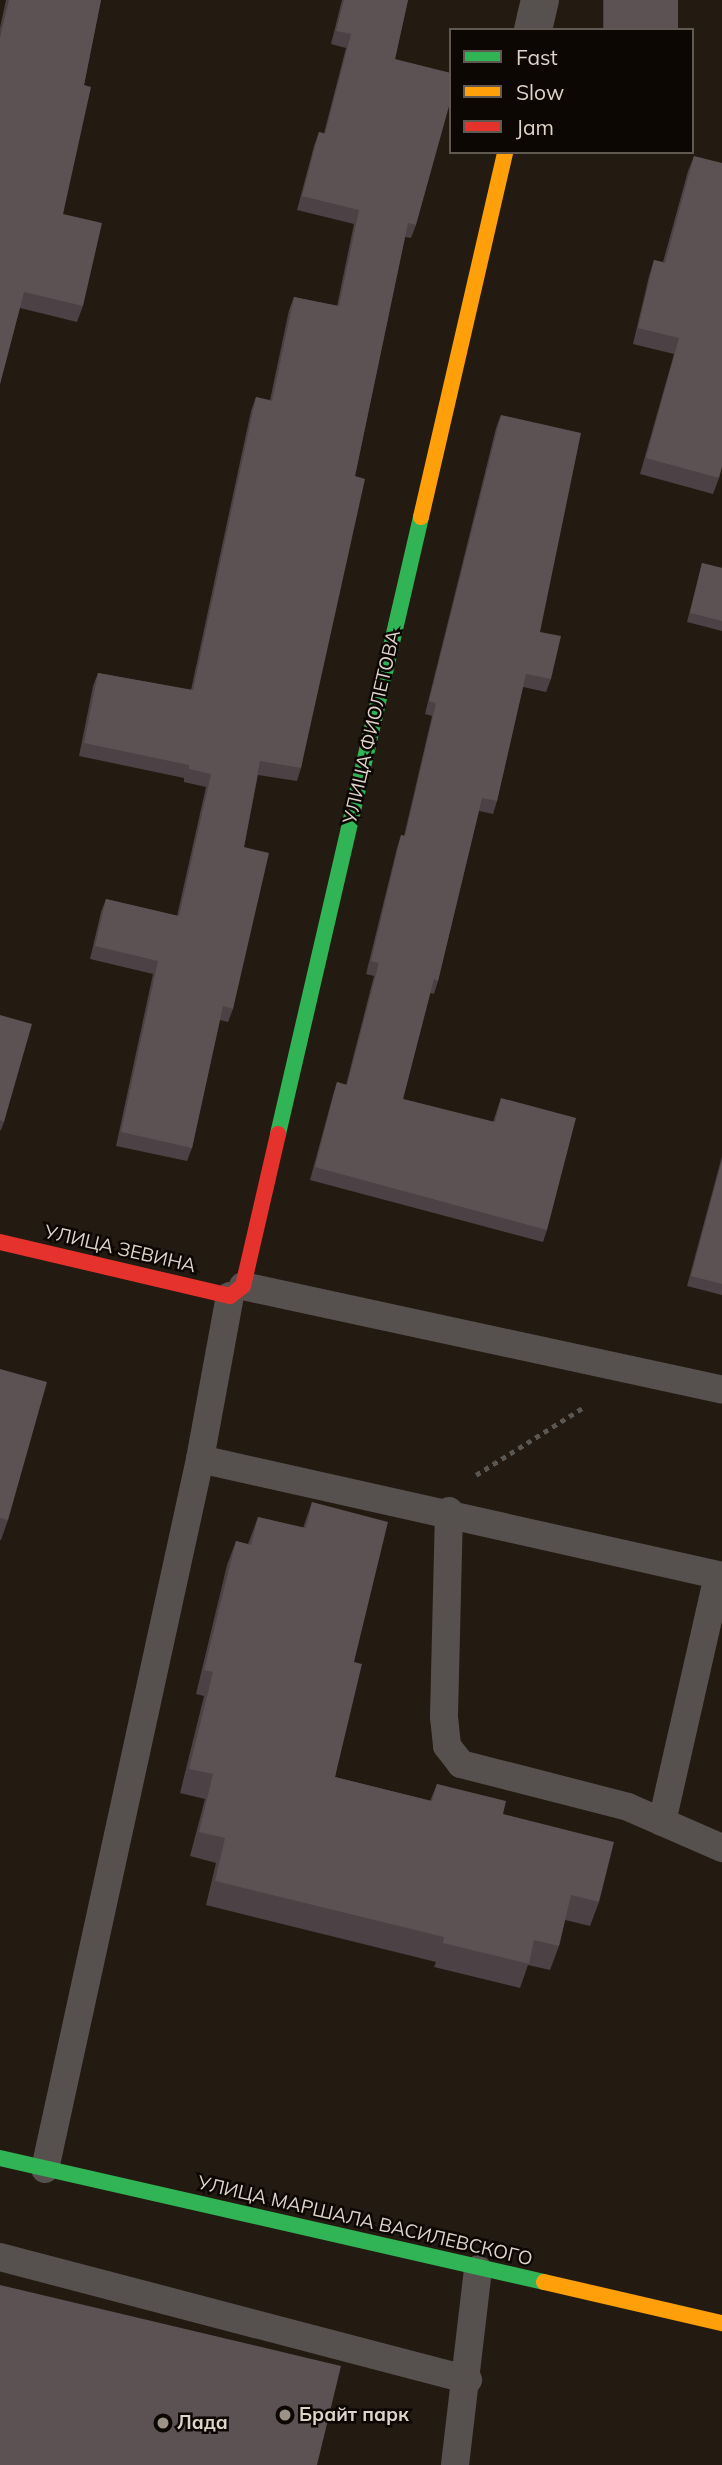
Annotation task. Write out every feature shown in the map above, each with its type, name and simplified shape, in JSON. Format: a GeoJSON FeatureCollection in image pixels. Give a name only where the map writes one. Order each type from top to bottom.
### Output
{"type":"FeatureCollection","features":[{"type":"Feature","properties":{"kind":"street"},"geometry":{"type":"LineString","coordinates":[[533,28],[540,0]]}},
{"type":"Feature","properties":{"kind":"street","name":"УЛИЦА ФИОЛЕТОВА"},"geometry":{"type":"LineString","coordinates":[[236,1291],[505,154]]}},
{"type":"Feature","properties":{"kind":"street","name":"УЛИЦА ЗЕВИНА"},"geometry":{"type":"LineString","coordinates":[[0,1242],[236,1291]]}},
{"type":"Feature","properties":{"kind":"street","name":"УЛИЦА МАРШАЛА ВАСИЛЕВСКОГО"},"geometry":{"type":"LineString","coordinates":[[0,2158],[722,2323]]}},
{"type":"Feature","properties":{"kind":"lane"},"geometry":{"type":"LineString","coordinates":[[45,2169],[236,1291],[722,1390]]}},
{"type":"Feature","properties":{"kind":"lane"},"geometry":{"type":"LineString","coordinates":[[200,1459],[438,1509],[720,1575],[663,1822]]}},
{"type":"Feature","properties":{"kind":"lane"},"geometry":{"type":"LineString","coordinates":[[438,1509],[447,1746],[461,1764],[628,1807],[722,1848]]}},
{"type":"Feature","properties":{"kind":"lane"},"geometry":{"type":"LineString","coordinates":[[0,2257],[468,2381]]}},
{"type":"Feature","properties":{"kind":"lane"},"geometry":{"type":"LineString","coordinates":[[455,2465],[468,2381],[478,2269]]}},
{"type":"Feature","properties":{"kind":"path"},"geometry":{"type":"LineString","coordinates":[[438,1509],[590,1402]]}},
{"type":"Feature","properties":{"kind":"building"},"geometry":{"type":"Polygon","coordinates":[[[9,0],[101,0],[84,85],[91,87],[63,214],[102,223],[83,306],[24,292],[0,384],[0,38],[9,0]]]}},
{"type":"Feature","properties":{"kind":"building"},"geometry":{"type":"Polygon","coordinates":[[[344,0],[408,0],[395,59],[449,72],[449,106],[416,225],[408,223],[355,476],[365,479],[301,768],[260,761],[244,847],[269,853],[233,1009],[223,1006],[192,1148],[121,1132],[158,961],[95,946],[106,899],[179,916],[211,774],[189,769],[189,765],[84,743],[98,673],[193,690],[256,397],[272,401],[294,297],[339,306],[359,210],[302,196],[319,132],[325,134],[351,34],[336,31],[344,0]]]}},
{"type":"Feature","properties":{"kind":"building"},"geometry":{"type":"Polygon","coordinates":[[[604,0],[678,0],[678,28],[604,28],[604,0]]]}},
{"type":"Feature","properties":{"kind":"building"},"geometry":{"type":"Polygon","coordinates":[[[694,156],[722,163],[722,467],[719,478],[646,458],[679,338],[638,328],[654,260],[665,263],[694,156]]]}},
{"type":"Feature","properties":{"kind":"building"},"geometry":{"type":"Polygon","coordinates":[[[501,415],[581,433],[540,632],[561,636],[551,679],[526,674],[497,801],[482,798],[438,981],[434,979],[403,1099],[495,1122],[501,1098],[576,1118],[547,1230],[315,1167],[337,1082],[347,1085],[379,963],[371,961],[401,835],[405,836],[436,703],[429,701],[501,415]]]}},
{"type":"Feature","properties":{"kind":"building"},"geometry":{"type":"Polygon","coordinates":[[[702,563],[722,568],[722,621],[690,613],[702,563]]]}},
{"type":"Feature","properties":{"kind":"building"},"geometry":{"type":"Polygon","coordinates":[[[0,1015],[32,1024],[4,1122],[0,1120],[0,1015]]]}},
{"type":"Feature","properties":{"kind":"building"},"geometry":{"type":"Polygon","coordinates":[[[722,1160],[722,1284],[691,1276],[722,1160]]]}},
{"type":"Feature","properties":{"kind":"building"},"geometry":{"type":"Polygon","coordinates":[[[0,1369],[47,1382],[8,1520],[0,1518],[0,1369]]]}},
{"type":"Feature","properties":{"kind":"building"},"geometry":{"type":"Polygon","coordinates":[[[312,1502],[388,1522],[354,1662],[362,1664],[335,1777],[432,1801],[437,1784],[506,1801],[503,1814],[614,1842],[599,1902],[571,1895],[559,1946],[534,1940],[529,1964],[443,1943],[444,1937],[215,1881],[225,1838],[199,1832],[213,1774],[189,1769],[213,1672],[204,1670],[236,1541],[251,1545],[258,1517],[306,1528],[312,1502]]]}},
{"type":"Feature","properties":{"kind":"building","name":"Лада"},"geometry":{"type":"Polygon","coordinates":[[[0,2285],[341,2366],[317,2465],[0,2465],[0,2285]]]}},
{"type":"Feature","properties":{"kind":"traffic: fast"},"geometry":{"type":"LineString","coordinates":[[278,1134],[421,517]]}},
{"type":"Feature","properties":{"kind":"traffic: fast"},"geometry":{"type":"LineString","coordinates":[[0,2158],[544,2282]]}},
{"type":"Feature","properties":{"kind":"traffic: slow"},"geometry":{"type":"LineString","coordinates":[[421,517],[505,154]]}},
{"type":"Feature","properties":{"kind":"traffic: slow"},"geometry":{"type":"LineString","coordinates":[[544,2282],[722,2323]]}},
{"type":"Feature","properties":{"kind":"traffic: jam"},"geometry":{"type":"LineString","coordinates":[[0,1242],[230,1296],[243,1286],[278,1134]]}},
{"type":"Feature","properties":{"kind":"place","name":"Брайт парк"},"geometry":{"type":"Point","coordinates":[285,2415]}},
{"type":"Feature","properties":{"kind":"place","name":"Лада"},"geometry":{"type":"Point","coordinates":[163,2423]}}]}
